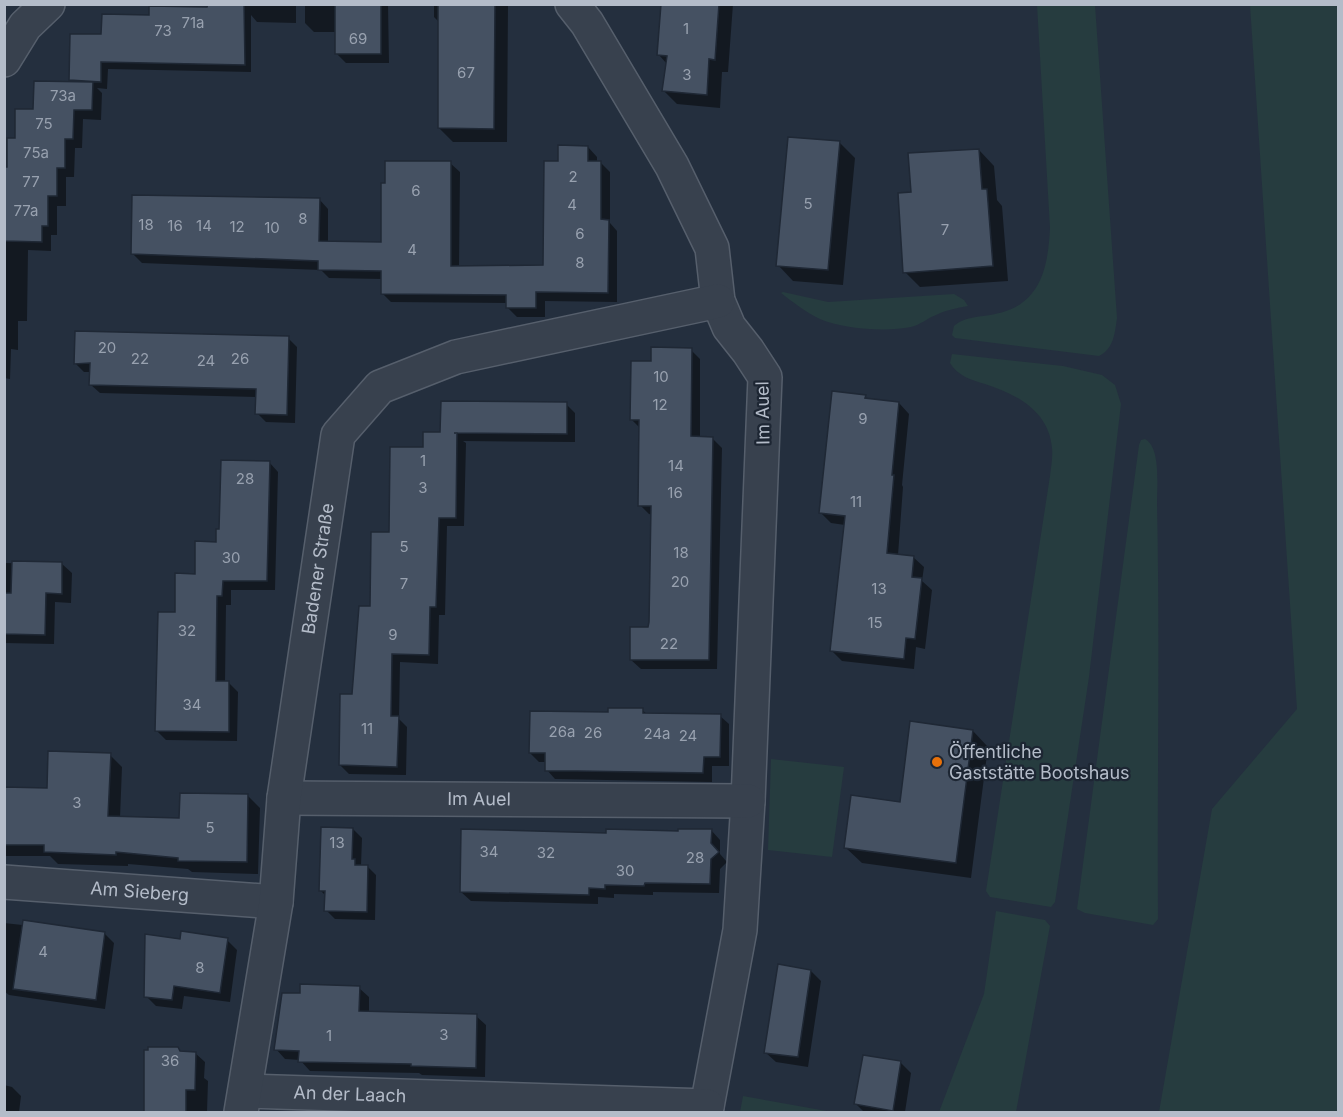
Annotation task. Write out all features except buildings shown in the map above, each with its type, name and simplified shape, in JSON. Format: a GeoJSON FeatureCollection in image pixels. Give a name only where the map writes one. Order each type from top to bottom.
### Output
{"type":"FeatureCollection","features":[{"type":"Feature","properties":{"kind":"street"},"geometry":{"type":"LineString","coordinates":[[4,60],[25,26],[48,4]]}},
{"type":"Feature","properties":{"kind":"street","name":"Im Auel"},"geometry":{"type":"LineString","coordinates":[[572,4],[587,23],[672,166],[712,248],[718,301],[729,327],[765,377],[748,801],[740,930],[706,1109]]}},
{"type":"Feature","properties":{"kind":"street","name":"Badener Straße"},"geometry":{"type":"LineString","coordinates":[[243,1102],[276,902],[284,798],[338,435],[380,387],[456,357],[718,301]]}},
{"type":"Feature","properties":{"kind":"street","name":"Im Auel"},"geometry":{"type":"LineString","coordinates":[[284,798],[748,801]]}},
{"type":"Feature","properties":{"kind":"street","name":"Am Sieberg"},"geometry":{"type":"LineString","coordinates":[[4,882],[276,902]]}},
{"type":"Feature","properties":{"kind":"street","name":"An der Laach"},"geometry":{"type":"LineString","coordinates":[[243,1102],[706,1109]]}},
{"type":"Feature","properties":{"kind":"green space"},"geometry":{"type":"Polygon","coordinates":[[[1037,5],[1095,5],[1117,318],[1111,345],[1099,356],[955,338],[952,335],[954,326],[962,321],[1007,311],[1030,296],[1038,285],[1047,259],[1050,228],[1037,5]]]}},
{"type":"Feature","properties":{"kind":"green space"},"geometry":{"type":"Polygon","coordinates":[[[1250,5],[1338,5],[1338,1112],[1159,1112],[1212,809],[1297,709],[1250,5]]]}},
{"type":"Feature","properties":{"kind":"green space"},"geometry":{"type":"Polygon","coordinates":[[[781,293],[828,302],[954,294],[964,300],[968,306],[933,316],[911,327],[865,329],[820,319],[781,293]]]}},
{"type":"Feature","properties":{"kind":"green space"},"geometry":{"type":"Polygon","coordinates":[[[952,354],[1063,366],[1102,375],[1115,385],[1121,404],[1089,677],[1055,902],[1051,907],[990,897],[986,891],[1050,476],[1052,448],[1050,435],[1038,414],[1019,399],[961,374],[950,363],[952,354]]]}},
{"type":"Feature","properties":{"kind":"green space"},"geometry":{"type":"Polygon","coordinates":[[[1145,439],[1154,450],[1157,478],[1158,919],[1153,925],[1085,913],[1077,909],[1139,445],[1141,440],[1145,439]]]}},
{"type":"Feature","properties":{"kind":"green space"},"geometry":{"type":"Polygon","coordinates":[[[771,759],[844,767],[832,857],[768,850],[771,759]]]}},
{"type":"Feature","properties":{"kind":"green space"},"geometry":{"type":"Polygon","coordinates":[[[996,911],[1045,920],[1050,926],[1016,1112],[939,1112],[984,994],[996,911]]]}},
{"type":"Feature","properties":{"kind":"green space"},"geometry":{"type":"Polygon","coordinates":[[[743,1096],[832,1112],[740,1112],[743,1096]]]}},
{"type":"Feature","properties":{"kind":"place","name":"Öffentliche Gaststätte Bootshaus"},"geometry":{"type":"Point","coordinates":[937,762]}}]}
